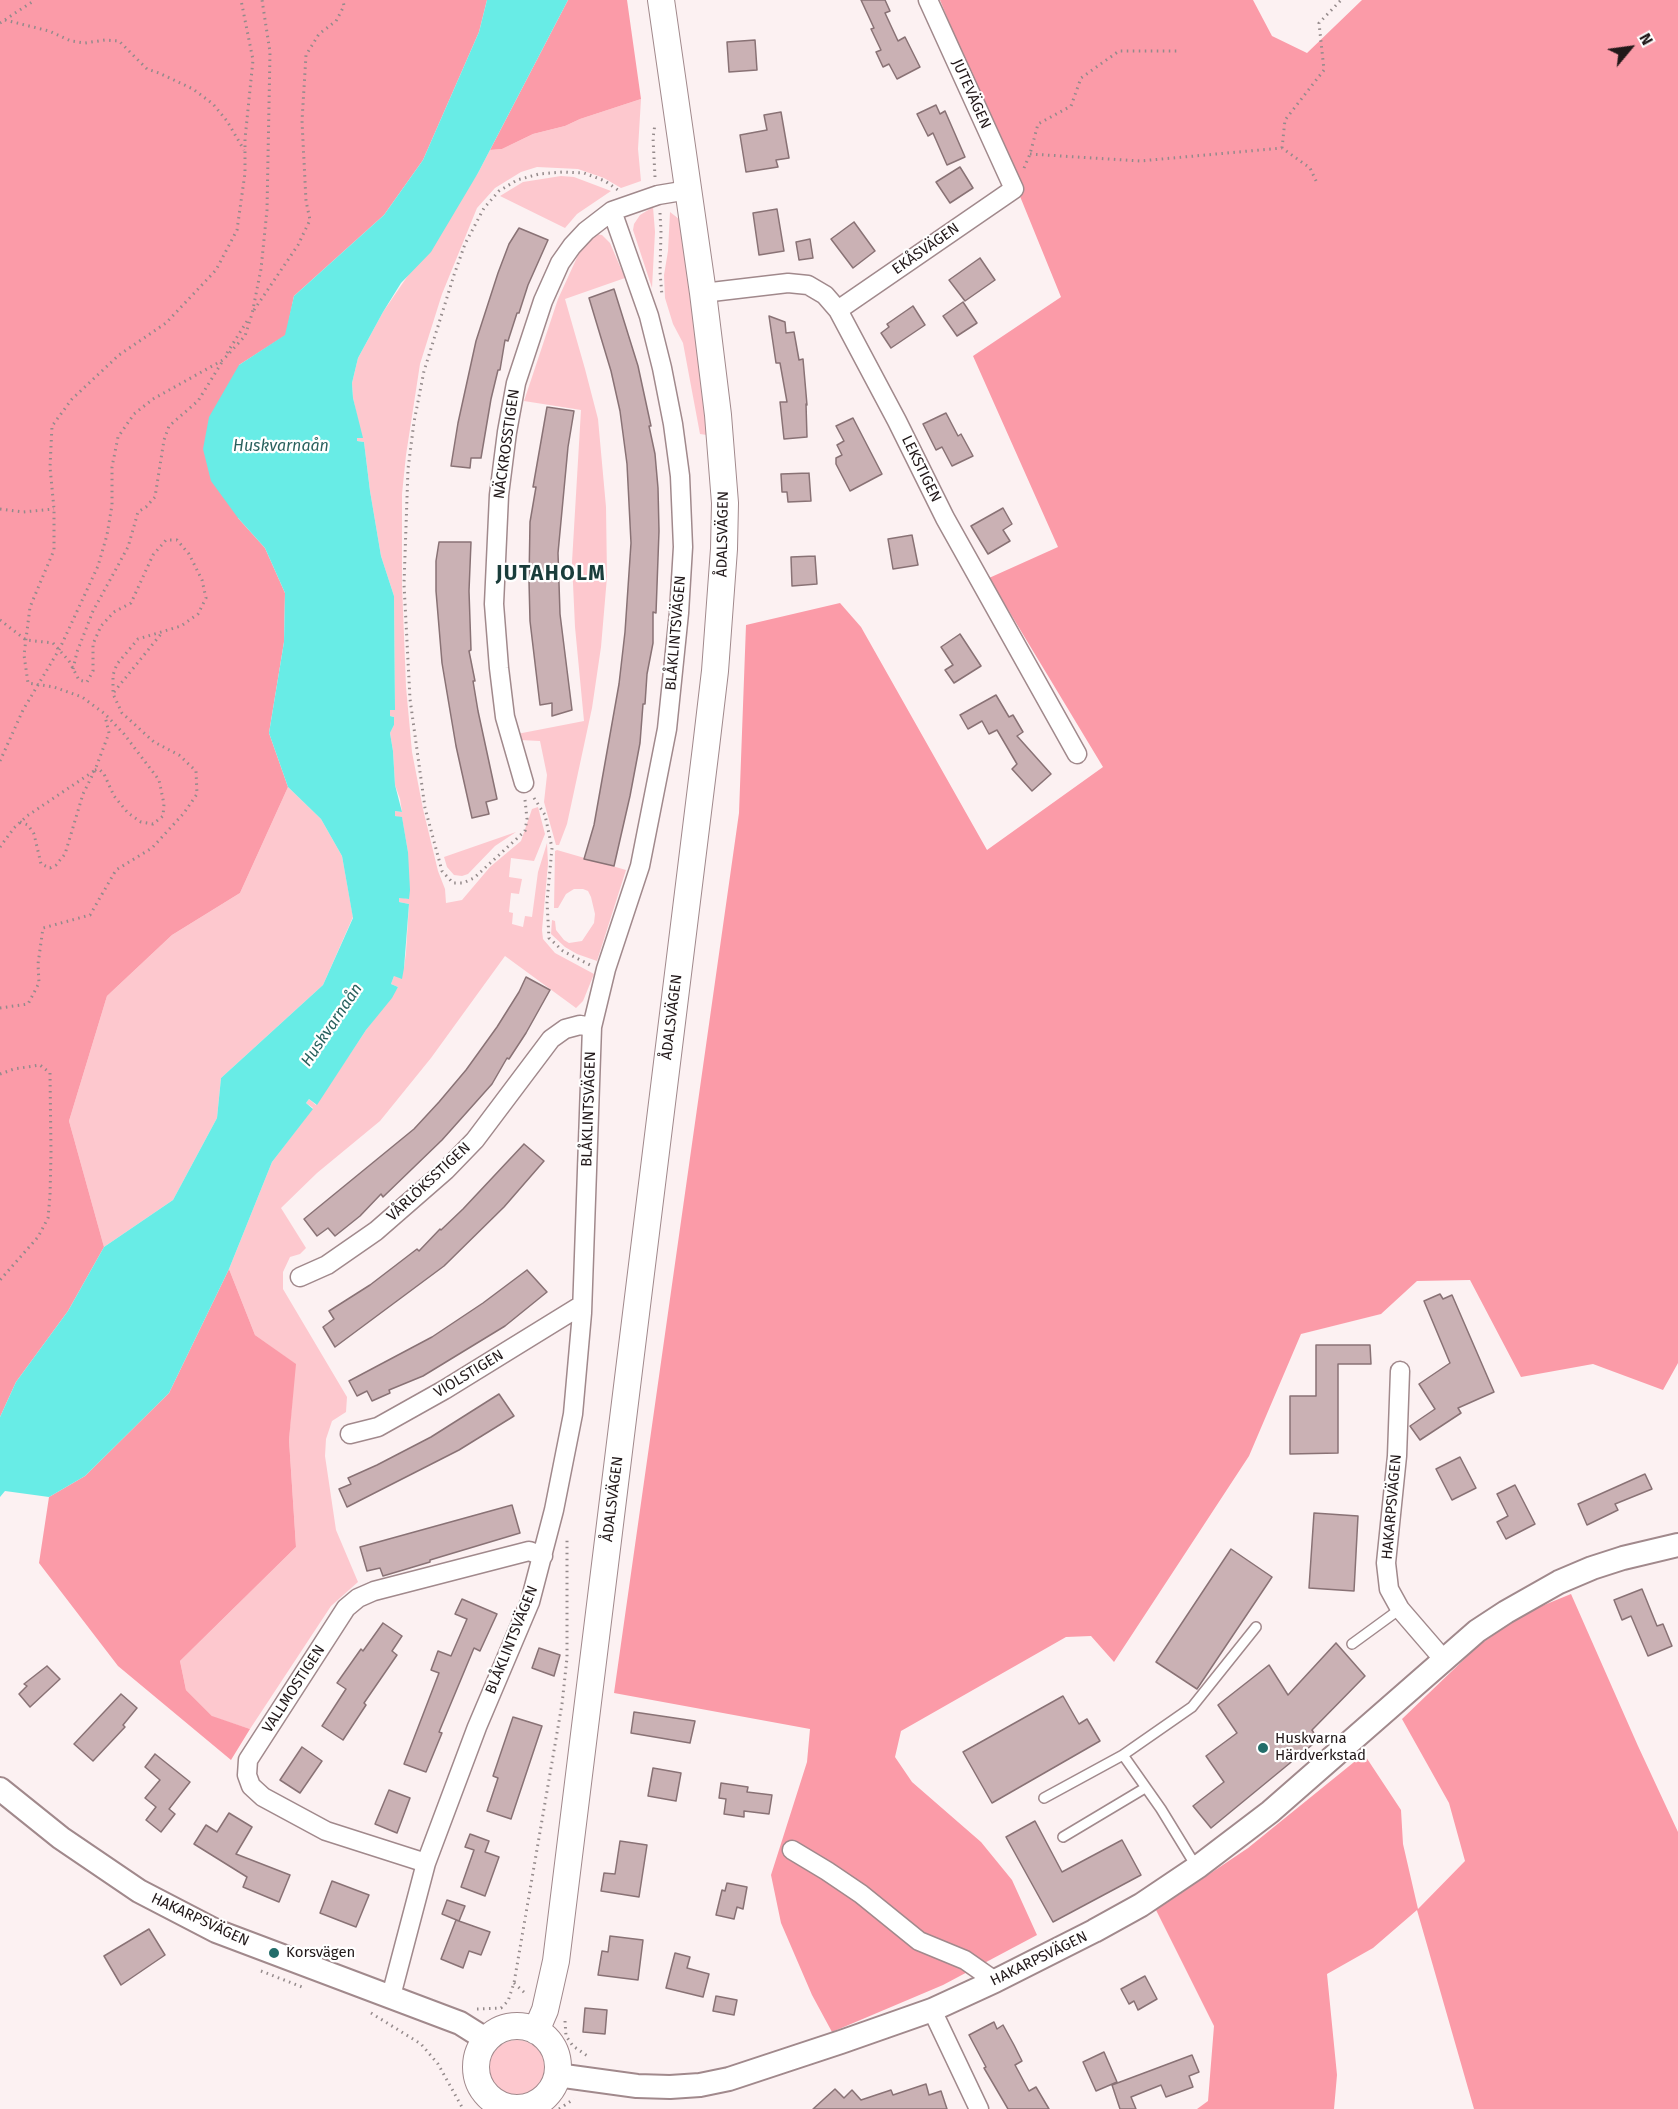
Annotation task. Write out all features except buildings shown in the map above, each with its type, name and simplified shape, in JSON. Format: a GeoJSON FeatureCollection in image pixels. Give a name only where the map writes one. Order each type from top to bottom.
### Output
{"type":"FeatureCollection","features":[{"type":"Feature","properties":{"kind":"main road","name":"ÅDALSVÄGEN"},"geometry":{"type":"LineString","coordinates":[[540,2021],[556,1961],[714,671],[724,549],[725,503],[718,415],[703,292],[661,0]]}},
{"type":"Feature","properties":{"kind":"main road"},"geometry":{"type":"LineString","coordinates":[[540,2021],[558,2062],[554,2086],[543,2099],[528,2107],[516,2109],[494,2102],[480,2084],[477,2061],[480,2050],[497,2032],[540,2021]]}},
{"type":"Feature","properties":{"kind":"street","name":"JUTEVÄGEN"},"geometry":{"type":"LineString","coordinates":[[928,0],[1014,189]]}},
{"type":"Feature","properties":{"kind":"street","name":"EKÅSVÄGEN"},"geometry":{"type":"LineString","coordinates":[[838,310],[1014,189]]}},
{"type":"Feature","properties":{"kind":"street","name":"NÄCKROSSTIGEN"},"geometry":{"type":"LineString","coordinates":[[524,783],[505,717],[494,604],[499,495],[507,432],[519,372],[556,273],[572,246],[585,231],[612,211],[658,195],[688,190]]}},
{"type":"Feature","properties":{"kind":"street","name":"BLÅKLINTSVÄGEN"},"geometry":{"type":"LineString","coordinates":[[391,1996],[426,1863],[477,1727],[530,1602],[557,1499],[573,1414],[582,1313],[592,1027],[606,969],[640,866],[667,729],[683,547],[680,476],[673,424],[649,316],[612,211]]}},
{"type":"Feature","properties":{"kind":"street","name":"LEKSTIGEN"},"geometry":{"type":"LineString","coordinates":[[703,292],[789,283],[808,285],[825,295],[838,310],[945,518],[1077,754]]}},
{"type":"Feature","properties":{"kind":"street","name":"VÅRLÖKSSTIGEN"},"geometry":{"type":"LineString","coordinates":[[300,1277],[327,1265],[376,1231],[446,1170],[475,1140],[551,1039],[565,1029],[580,1025],[592,1027]]}},
{"type":"Feature","properties":{"kind":"street","name":"VIOLSTIGEN"},"geometry":{"type":"LineString","coordinates":[[350,1434],[378,1427],[444,1390],[577,1308],[582,1313]]}},
{"type":"Feature","properties":{"kind":"street","name":"HAKARPSVÄGEN"},"geometry":{"type":"LineString","coordinates":[[1400,1371],[1397,1456],[1386,1563],[1389,1589],[1400,1609],[1444,1660]]}},
{"type":"Feature","properties":{"kind":"street","name":"HAKARPSVÄGEN"},"geometry":{"type":"LineString","coordinates":[[557,2075],[637,2086],[670,2087],[700,2085],[729,2079],[932,2010],[995,1981],[1141,1905],[1199,1866],[1270,1812],[1477,1631],[1532,1596],[1559,1582],[1623,1558],[1678,1545]]}},
{"type":"Feature","properties":{"kind":"street","name":"VALLMOSTIGEN"},"geometry":{"type":"LineString","coordinates":[[426,1863],[326,1831],[263,1797],[251,1786],[247,1775],[248,1760],[346,1608],[358,1598],[374,1591],[529,1551],[543,1556]]}},
{"type":"Feature","properties":{"kind":"street","name":"HAKARPSVÄGEN"},"geometry":{"type":"LineString","coordinates":[[0,1789],[61,1839],[139,1891],[216,1931],[460,2023],[487,2040]]}},
{"type":"Feature","properties":{"kind":"street"},"geometry":{"type":"LineString","coordinates":[[792,1850],[827,1870],[861,1894],[919,1941],[965,1960],[995,1981]]}},
{"type":"Feature","properties":{"kind":"street"},"geometry":{"type":"LineString","coordinates":[[932,2010],[979,2109]]}},
{"type":"Feature","properties":{"kind":"lane"},"geometry":{"type":"LineString","coordinates":[[1352,1644],[1400,1609]]}},
{"type":"Feature","properties":{"kind":"lane"},"geometry":{"type":"LineString","coordinates":[[1044,1798],[1123,1755],[1192,1707],[1256,1627]]}},
{"type":"Feature","properties":{"kind":"lane"},"geometry":{"type":"LineString","coordinates":[[1123,1755],[1191,1858],[1199,1866]]}},
{"type":"Feature","properties":{"kind":"lane"},"geometry":{"type":"LineString","coordinates":[[1063,1837],[1145,1788]]}},
{"type":"Feature","properties":{"kind":"path"},"geometry":{"type":"LineString","coordinates":[[0,23],[35,0]]}},
{"type":"Feature","properties":{"kind":"path"},"geometry":{"type":"LineString","coordinates":[[0,847],[20,822],[47,801],[99,769],[104,774],[114,796],[128,813],[141,822],[153,824],[164,816],[159,780],[124,734],[105,714],[82,698],[54,687],[28,683],[24,655],[30,607],[54,550],[54,509],[50,467],[52,426],[72,399],[119,355],[166,323],[216,270],[237,230],[245,173],[253,60],[241,0]]}},
{"type":"Feature","properties":{"kind":"path"},"geometry":{"type":"LineString","coordinates":[[252,314],[261,269],[267,210],[270,52],[262,0]]}},
{"type":"Feature","properties":{"kind":"path"},"geometry":{"type":"LineString","coordinates":[[73,671],[77,652],[93,611],[128,547],[138,512],[146,507],[155,496],[164,440],[169,426],[198,401],[298,245],[310,220],[306,201],[302,121],[306,55],[319,34],[336,21],[344,6],[343,0]]}},
{"type":"Feature","properties":{"kind":"path"},"geometry":{"type":"LineString","coordinates":[[1282,148],[1285,120],[1324,70],[1319,24],[1341,0]]}},
{"type":"Feature","properties":{"kind":"path"},"geometry":{"type":"LineString","coordinates":[[5,20],[85,43],[105,40],[119,41],[147,69],[193,89],[213,104],[227,121],[245,151]]}},
{"type":"Feature","properties":{"kind":"path"},"geometry":{"type":"LineString","coordinates":[[1014,189],[1030,154],[1038,124],[1071,106],[1081,78],[1119,51],[1180,51]]}},
{"type":"Feature","properties":{"kind":"path"},"geometry":{"type":"LineString","coordinates":[[1030,154],[1140,161],[1282,148],[1310,168],[1318,185]]}},
{"type":"Feature","properties":{"kind":"path"},"geometry":{"type":"LineString","coordinates":[[524,783],[527,819],[525,831],[474,878],[464,884],[453,883],[442,871],[425,808],[411,699],[404,584],[408,469],[414,422],[424,371],[465,244],[484,208],[499,191],[518,180],[538,174],[584,173],[605,181],[618,190],[630,204]]}},
{"type":"Feature","properties":{"kind":"path"},"geometry":{"type":"LineString","coordinates":[[658,195],[663,304]]}},
{"type":"Feature","properties":{"kind":"path"},"geometry":{"type":"LineString","coordinates":[[0,761],[23,710],[60,648],[98,566],[107,535],[112,505],[112,467],[118,437],[134,414],[147,404],[223,360]]}},
{"type":"Feature","properties":{"kind":"path"},"geometry":{"type":"LineString","coordinates":[[0,509],[23,512],[54,509]]}},
{"type":"Feature","properties":{"kind":"path"},"geometry":{"type":"LineString","coordinates":[[0,620],[26,640],[53,643],[60,648],[79,680],[87,682],[93,671],[93,644],[100,626],[114,612],[131,603],[153,555],[166,540],[177,540],[189,554],[202,580],[206,598],[198,614],[181,626],[138,639],[117,664],[113,675],[113,694],[122,713],[154,742],[179,755],[196,771],[197,794],[184,813],[152,848],[116,870],[90,915],[43,928],[38,964],[39,983],[28,1004],[0,1008]]}},
{"type":"Feature","properties":{"kind":"path"},"geometry":{"type":"LineString","coordinates":[[113,694],[163,632]]}},
{"type":"Feature","properties":{"kind":"path"},"geometry":{"type":"LineString","coordinates":[[20,822],[28,825],[34,834],[41,864],[50,868],[56,865],[65,854],[83,794],[109,734],[105,714]]}},
{"type":"Feature","properties":{"kind":"path"},"geometry":{"type":"LineString","coordinates":[[524,783],[545,815],[552,848],[548,902],[549,939],[563,951],[585,963],[606,969]]}},
{"type":"Feature","properties":{"kind":"path"},"geometry":{"type":"LineString","coordinates":[[0,1074],[14,1069],[40,1065],[50,1073],[51,1153],[48,1218],[38,1237],[0,1280]]}},
{"type":"Feature","properties":{"kind":"path"},"geometry":{"type":"LineString","coordinates":[[567,1533],[567,1658],[562,1704],[514,1983],[540,2021],[564,2015],[566,2036],[576,2050],[591,2058]]}},
{"type":"Feature","properties":{"kind":"path"},"geometry":{"type":"LineString","coordinates":[[366,1987],[359,2006],[421,2044],[438,2064],[463,2109]]}},
{"type":"Feature","properties":{"kind":"shaded area"},"geometry":{"type":"Polygon","coordinates":[[[0,0],[487,0],[479,32],[423,160],[384,215],[294,296],[286,335],[239,365],[238,518],[265,548],[285,593],[284,642],[269,733],[288,787],[240,893],[172,935],[107,996],[69,1121],[104,1247],[68,1311],[16,1382],[0,1417],[0,0]]]}},
{"type":"Feature","properties":{"kind":"shaded area"},"geometry":{"type":"Polygon","coordinates":[[[568,0],[627,0],[641,99],[565,126],[533,134],[502,149],[490,150],[568,0]]]}},
{"type":"Feature","properties":{"kind":"shaded area"},"geometry":{"type":"Polygon","coordinates":[[[940,0],[1253,0],[1272,36],[1307,53],[1362,0],[1678,0],[1678,1363],[1663,1390],[1593,1364],[1521,1377],[1470,1280],[1417,1281],[1381,1314],[1301,1334],[1249,1456],[1114,1662],[1091,1636],[1066,1637],[901,1731],[895,1757],[912,1782],[981,1842],[1012,1880],[1037,1935],[943,1985],[832,2032],[812,1995],[781,1923],[771,1875],[807,1762],[810,1729],[614,1693],[739,813],[746,625],[840,603],[861,627],[987,850],[1103,767],[989,578],[1058,547],[973,356],[1061,297],[940,0]]]}},
{"type":"Feature","properties":{"kind":"shaded area"},"geometry":{"type":"Polygon","coordinates":[[[641,99],[638,149],[641,181],[621,188],[604,178],[578,169],[537,167],[521,172],[495,188],[477,208],[442,294],[420,364],[402,494],[402,585],[406,687],[412,752],[423,809],[438,871],[445,889],[446,903],[462,900],[490,867],[521,841],[532,809],[538,807],[545,834],[534,861],[511,858],[509,877],[522,879],[519,894],[511,893],[509,912],[513,913],[512,924],[523,927],[525,916],[532,917],[538,872],[547,843],[548,864],[543,939],[555,953],[594,974],[583,1001],[576,1008],[505,956],[431,1058],[380,1121],[317,1173],[281,1208],[306,1248],[300,1254],[290,1257],[283,1272],[283,1289],[347,1397],[346,1412],[332,1421],[326,1439],[325,1456],[336,1530],[358,1582],[331,1606],[250,1729],[213,1717],[186,1690],[180,1661],[296,1547],[289,1440],[295,1364],[255,1335],[229,1269],[272,1162],[313,1108],[306,1103],[309,1099],[316,1105],[398,987],[391,984],[394,976],[404,968],[406,952],[409,904],[399,902],[399,897],[408,899],[408,852],[402,818],[395,816],[395,811],[402,812],[395,785],[390,733],[394,725],[394,717],[390,716],[390,710],[395,710],[394,596],[381,556],[364,442],[357,441],[357,437],[362,438],[352,383],[358,358],[383,312],[478,173],[490,150],[502,149],[533,134],[565,126],[641,99]]]}},
{"type":"Feature","properties":{"kind":"shaded area"},"geometry":{"type":"Polygon","coordinates":[[[561,176],[574,177],[611,191],[577,214],[565,228],[500,196],[523,182],[561,176]]]}},
{"type":"Feature","properties":{"kind":"shaded area"},"geometry":{"type":"Polygon","coordinates":[[[653,207],[655,232],[652,288],[633,230],[640,215],[653,207]]]}},
{"type":"Feature","properties":{"kind":"shaded area"},"geometry":{"type":"Polygon","coordinates":[[[670,212],[679,219],[688,263],[707,435],[700,434],[683,343],[673,324],[665,298],[664,275],[670,212]]]}},
{"type":"Feature","properties":{"kind":"shaded area"},"geometry":{"type":"Polygon","coordinates":[[[595,234],[602,235],[610,243],[625,278],[565,299],[598,419],[606,507],[607,577],[601,647],[592,708],[567,824],[559,845],[556,845],[544,802],[547,775],[540,741],[520,740],[517,734],[584,721],[575,627],[572,562],[581,410],[524,401],[558,299],[585,240],[595,234]]]}},
{"type":"Feature","properties":{"kind":"shaded area"},"geometry":{"type":"Polygon","coordinates":[[[288,787],[321,819],[342,856],[353,917],[323,985],[221,1078],[217,1118],[173,1200],[104,1247],[69,1121],[107,996],[172,935],[240,893],[288,787]]]}},
{"type":"Feature","properties":{"kind":"shaded area"},"geometry":{"type":"Polygon","coordinates":[[[516,832],[495,846],[468,874],[454,875],[447,867],[444,857],[516,832]]]}},
{"type":"Feature","properties":{"kind":"shaded area"},"geometry":{"type":"Polygon","coordinates":[[[555,851],[626,870],[597,961],[565,947],[551,934],[552,920],[555,921],[556,930],[564,940],[569,943],[582,941],[594,923],[595,914],[591,897],[588,891],[583,889],[574,889],[566,894],[558,908],[554,908],[555,851]]]}},
{"type":"Feature","properties":{"kind":"shaded area"},"geometry":{"type":"Polygon","coordinates":[[[229,1269],[255,1335],[296,1364],[289,1440],[296,1547],[180,1661],[186,1690],[212,1716],[250,1729],[231,1760],[118,1666],[39,1563],[49,1497],[85,1476],[169,1393],[229,1269]]]}},
{"type":"Feature","properties":{"kind":"shaded area"},"geometry":{"type":"Polygon","coordinates":[[[1571,1594],[1678,1832],[1678,2109],[1474,2109],[1417,1910],[1373,1948],[1327,1974],[1337,2075],[1334,2109],[1197,2109],[1208,2101],[1214,2026],[1156,1910],[1248,1848],[1364,1754],[1401,1810],[1403,1844],[1418,1909],[1465,1861],[1449,1803],[1402,1719],[1479,1645],[1527,1612],[1571,1594]]]}},
{"type":"Feature","properties":{"kind":"shaded area"},"geometry":{"type":"Polygon","coordinates":[[[517,2040],[532,2045],[540,2053],[545,2068],[540,2083],[532,2091],[517,2096],[502,2091],[494,2083],[489,2068],[494,2053],[502,2045],[517,2040]]]}},
{"type":"Feature","properties":{"kind":"water","name":"Huskvarnaån"},"geometry":{"type":"Polygon","coordinates":[[[487,0],[568,0],[478,173],[431,252],[401,283],[383,312],[358,358],[352,383],[353,398],[363,438],[357,438],[357,441],[364,442],[381,556],[394,596],[395,710],[390,710],[390,716],[394,717],[394,725],[390,733],[395,785],[402,812],[395,811],[395,816],[402,817],[408,852],[410,890],[409,899],[399,898],[399,902],[409,904],[402,979],[394,976],[391,984],[398,987],[392,998],[366,1030],[317,1105],[309,1099],[306,1103],[313,1109],[272,1162],[229,1269],[169,1393],[85,1476],[49,1497],[5,1491],[0,1497],[0,1417],[16,1382],[68,1311],[104,1247],[173,1200],[217,1118],[221,1078],[323,985],[353,918],[342,856],[321,819],[288,787],[269,733],[284,642],[285,593],[265,548],[238,518],[211,481],[203,449],[209,417],[239,365],[285,335],[294,296],[384,215],[423,160],[479,32],[487,0]]]}},
{"type":"Feature","properties":{"kind":"place","name":"Huskvarna Härdverkstad"},"geometry":{"type":"Point","coordinates":[1263,1748]}},
{"type":"Feature","properties":{"kind":"place","name":"Korsvägen"},"geometry":{"type":"Point","coordinates":[274,1953]}},
{"type":"Feature","properties":{"kind":"district","name":"JUTAHOLM"},"geometry":{"type":"Point","coordinates":[551,574]}}]}
